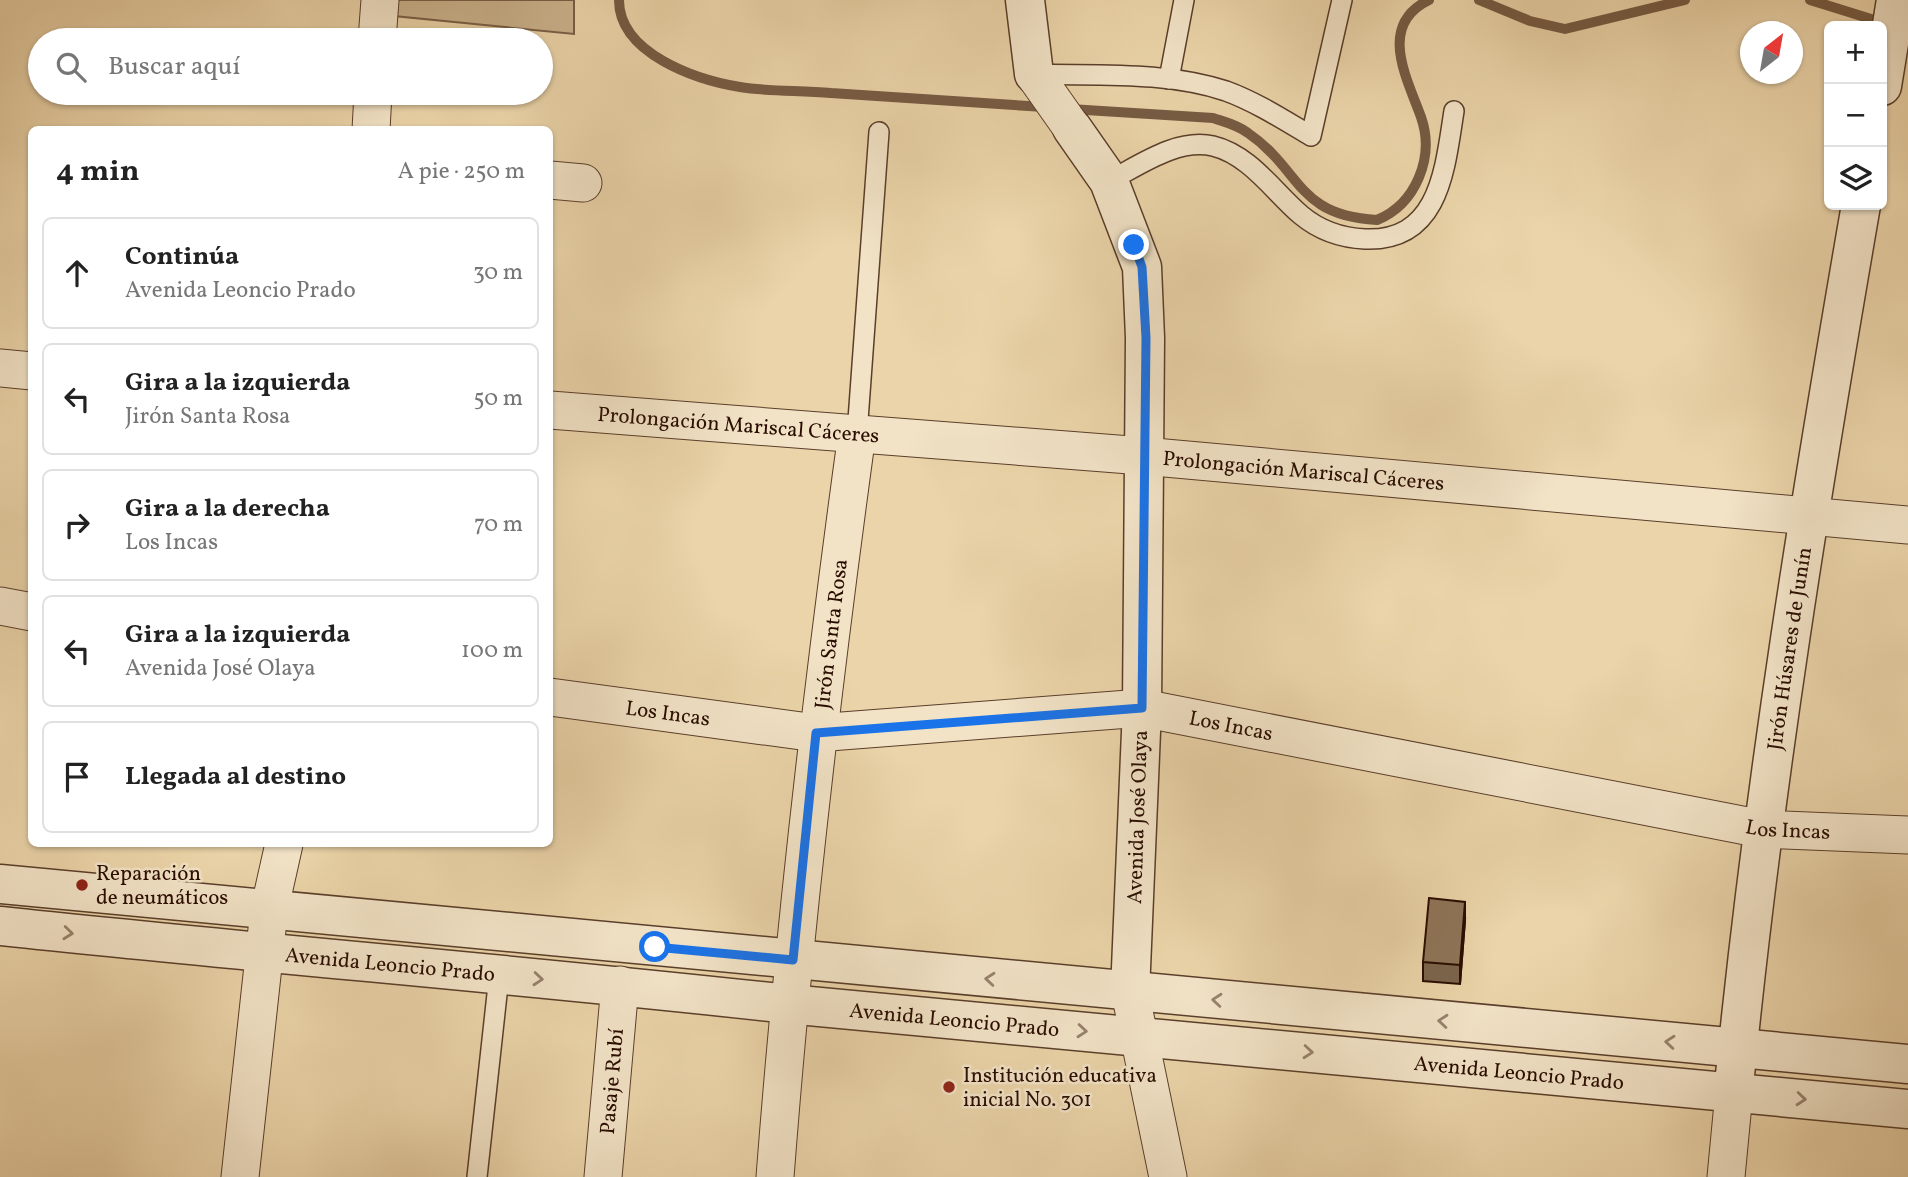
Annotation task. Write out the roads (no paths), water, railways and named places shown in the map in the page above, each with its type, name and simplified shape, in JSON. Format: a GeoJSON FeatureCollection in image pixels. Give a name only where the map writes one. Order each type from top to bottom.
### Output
{"type":"FeatureCollection","features":[{"type":"Feature","properties":{"kind":"street"},"geometry":{"type":"LineString","coordinates":[[378,28],[380,0]]}},
{"type":"Feature","properties":{"kind":"street","name":"Avenida José Olaya"},"geometry":{"type":"LineString","coordinates":[[1026,0],[1039,81],[1110,181],[1142,267],[1146,338],[1142,708],[1129,992]]}},
{"type":"Feature","properties":{"kind":"street"},"geometry":{"type":"LineString","coordinates":[[1882,84],[1896,0]]}},
{"type":"Feature","properties":{"kind":"street"},"geometry":{"type":"LineString","coordinates":[[371,126],[372,105]]}},
{"type":"Feature","properties":{"kind":"street","name":"Jirón Húsares de Junín"},"geometry":{"type":"LineString","coordinates":[[1734,1093],[1762,829],[1807,515],[1860,210]]}},
{"type":"Feature","properties":{"kind":"street"},"geometry":{"type":"LineString","coordinates":[[0,368],[28,371]]}},
{"type":"Feature","properties":{"kind":"street","name":"Prolongación Mariscal Cáceres"},"geometry":{"type":"LineString","coordinates":[[553,410],[1143,456],[1908,525]]}},
{"type":"Feature","properties":{"kind":"street","name":"Jirón Santa Rosa"},"geometry":{"type":"LineString","coordinates":[[775,1177],[788,1004],[816,733],[857,433]]}},
{"type":"Feature","properties":{"kind":"street"},"geometry":{"type":"LineString","coordinates":[[0,606],[28,611]]}},
{"type":"Feature","properties":{"kind":"street","name":"Los Incas"},"geometry":{"type":"LineString","coordinates":[[553,697],[816,733],[1142,708],[1762,829],[1908,835]]}},
{"type":"Feature","properties":{"kind":"street"},"geometry":{"type":"LineString","coordinates":[[240,1177],[269,911],[283,847]]}},
{"type":"Feature","properties":{"kind":"street","name":"Avenida Leoncio Prado"},"geometry":{"type":"LineString","coordinates":[[0,884],[1908,1064]]}},
{"type":"Feature","properties":{"kind":"street","name":"Avenida Leoncio Prado"},"geometry":{"type":"LineString","coordinates":[[0,926],[264,954],[620,985],[788,1004],[1908,1110]]}},
{"type":"Feature","properties":{"kind":"street","name":"Pasaje Rubí"},"geometry":{"type":"LineString","coordinates":[[604,1177],[620,985]]}},
{"type":"Feature","properties":{"kind":"street"},"geometry":{"type":"LineString","coordinates":[[1129,992],[1168,1177]]}},
{"type":"Feature","properties":{"kind":"street"},"geometry":{"type":"LineString","coordinates":[[1726,1177],[1734,1093]]}},
{"type":"Feature","properties":{"kind":"lane"},"geometry":{"type":"LineString","coordinates":[[1169,79],[1184,0]]}},
{"type":"Feature","properties":{"kind":"lane"},"geometry":{"type":"LineString","coordinates":[[1039,81],[1169,79],[1224,91],[1265,109],[1311,136],[1342,0]]}},
{"type":"Feature","properties":{"kind":"lane"},"geometry":{"type":"LineString","coordinates":[[1110,181],[1165,152],[1194,144],[1216,146],[1266,178],[1302,216],[1332,234],[1383,240],[1401,234],[1421,220],[1436,195],[1444,173],[1454,111]]}},
{"type":"Feature","properties":{"kind":"lane","name":"Jirón Santa Rosa"},"geometry":{"type":"LineString","coordinates":[[857,433],[879,132]]}},
{"type":"Feature","properties":{"kind":"lane"},"geometry":{"type":"LineString","coordinates":[[477,1177],[499,976]]}},
{"type":"Feature","properties":{"kind":"waterway"},"geometry":{"type":"LineString","coordinates":[[619,0],[622,19],[632,35],[646,49],[683,71],[722,83],[763,90],[1044,107]]}},
{"type":"Feature","properties":{"kind":"waterway"},"geometry":{"type":"LineString","coordinates":[[1070,109],[1213,118],[1231,124],[1244,130],[1266,147],[1302,189],[1330,210],[1350,217],[1377,220],[1391,213],[1412,191],[1424,163],[1425,132],[1404,69],[1400,38],[1404,23],[1413,11],[1429,0]]}},
{"type":"Feature","properties":{"kind":"waterway"},"geometry":{"type":"LineString","coordinates":[[1479,0],[1530,21],[1565,29],[1685,0]]}},
{"type":"Feature","properties":{"kind":"waterway"},"geometry":{"type":"LineString","coordinates":[[1810,0],[1878,21]]}},
{"type":"Feature","properties":{"kind":"place","name":"Reparación de neumáticos"},"geometry":{"type":"Point","coordinates":[82,885]}},
{"type":"Feature","properties":{"kind":"place","name":"Institución educativa inicial No. 301"},"geometry":{"type":"Point","coordinates":[949,1087]}}]}
